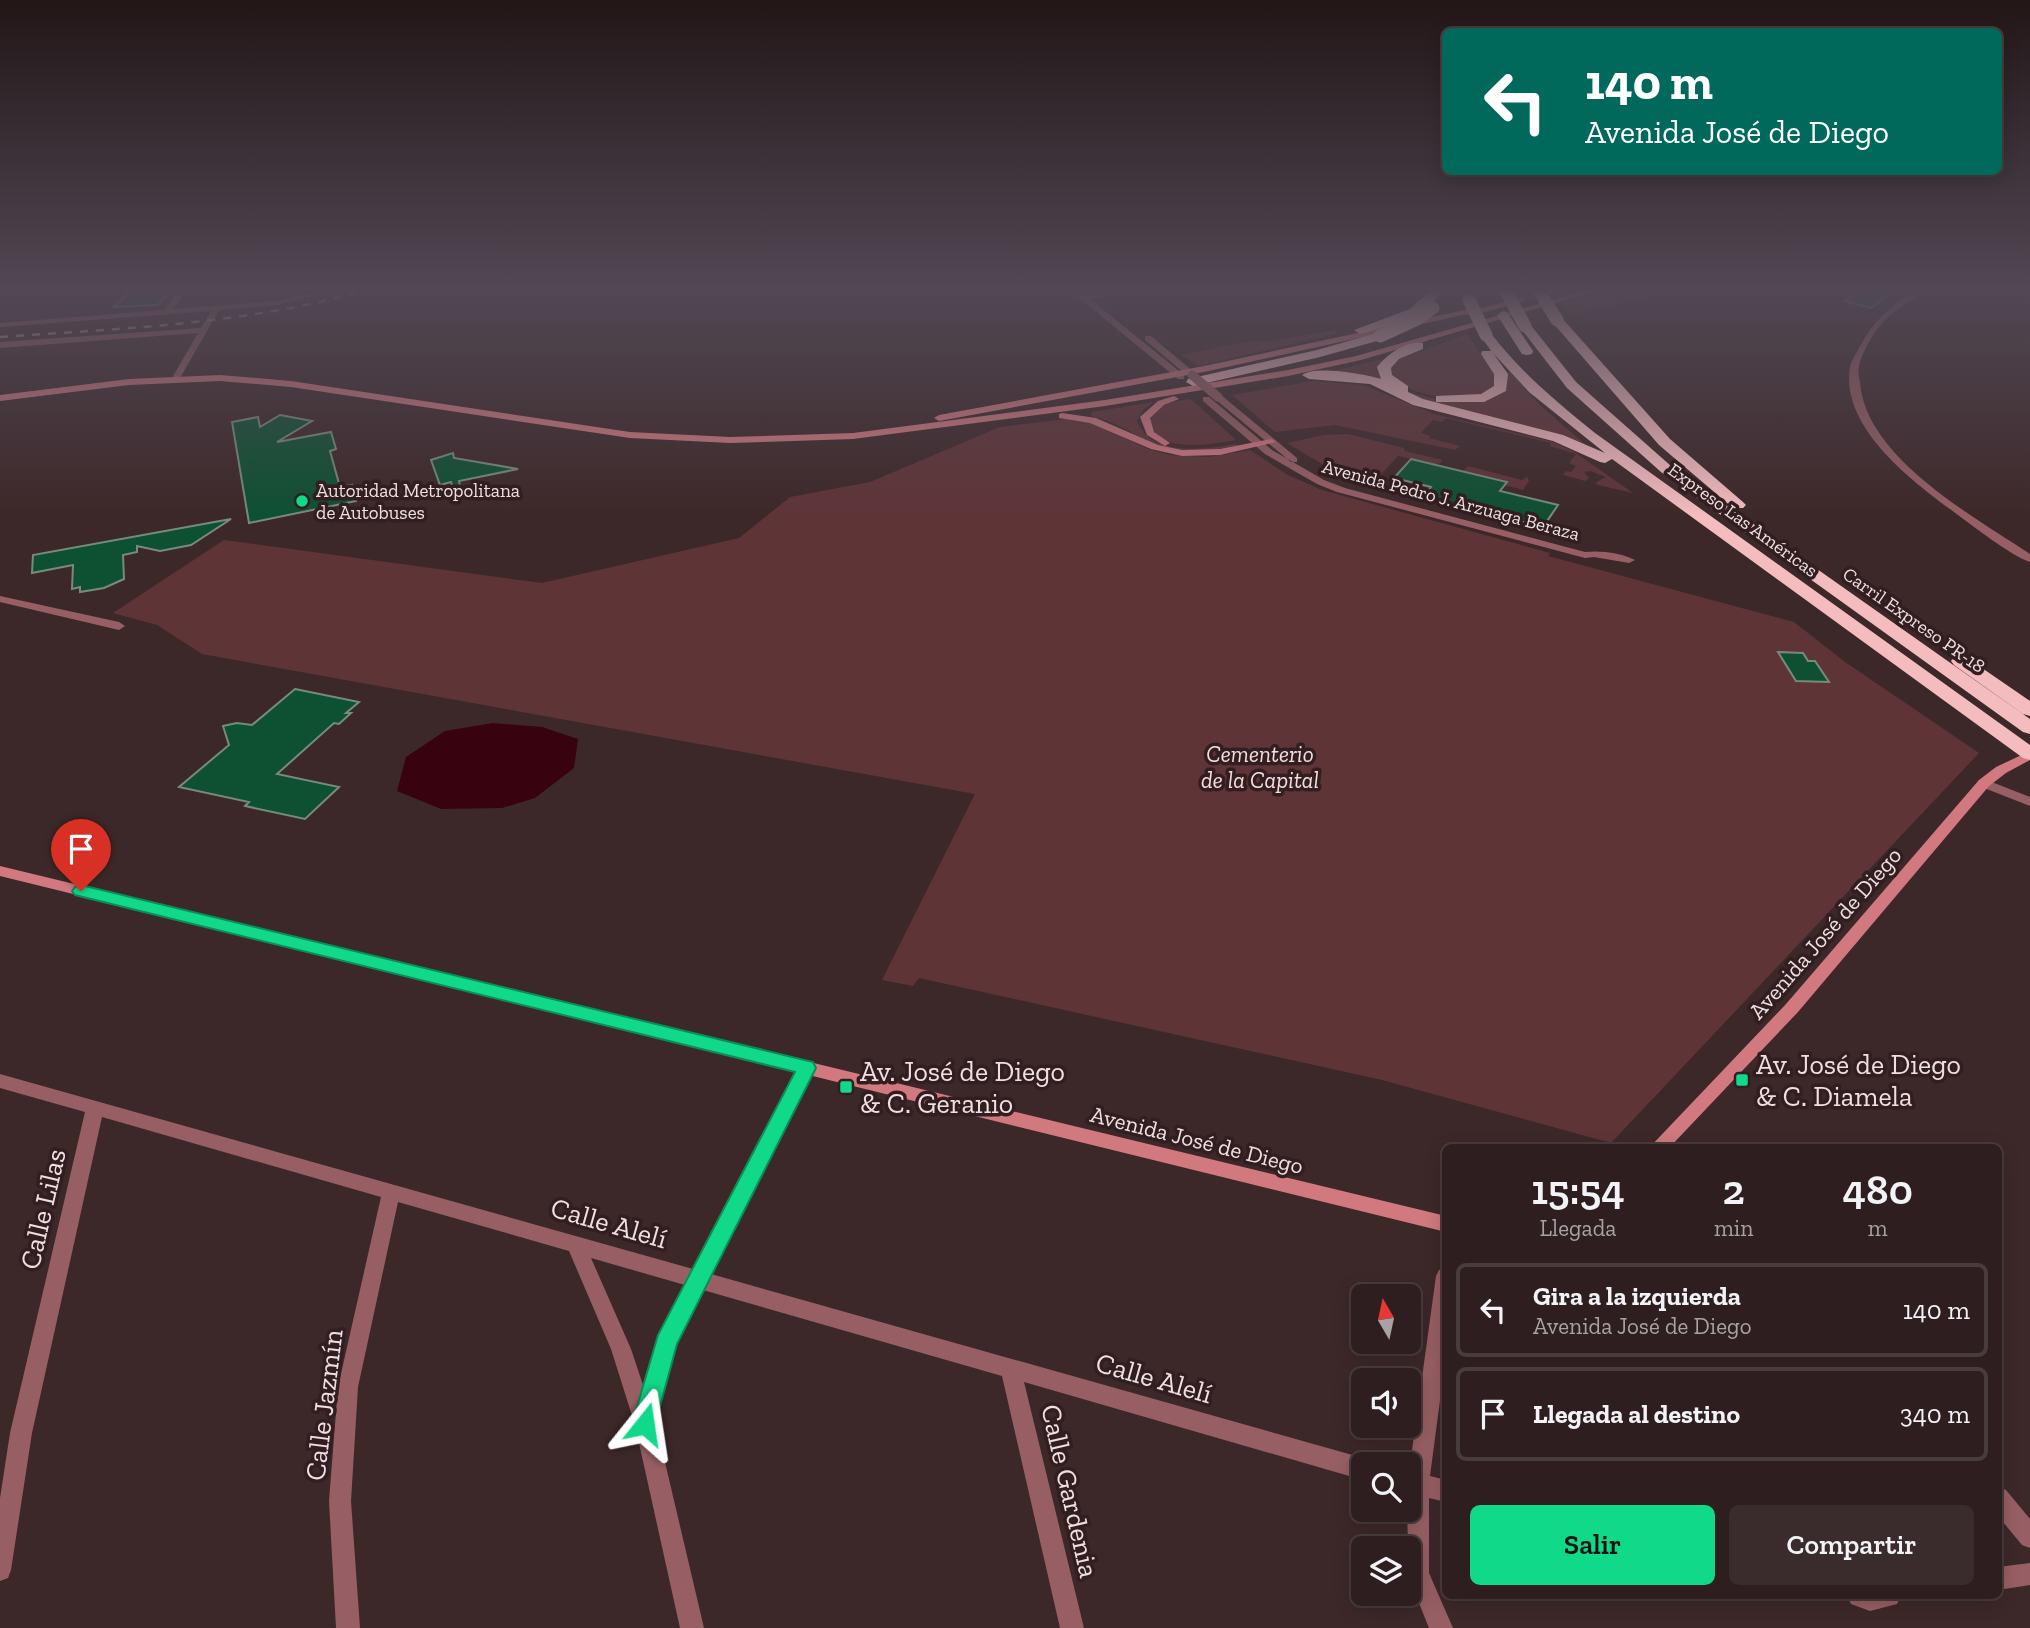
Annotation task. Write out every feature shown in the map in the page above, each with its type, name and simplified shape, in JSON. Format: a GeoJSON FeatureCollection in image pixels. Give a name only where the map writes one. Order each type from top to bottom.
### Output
{"type":"FeatureCollection","features":[{"type":"Feature","properties":{"kind":"highway"},"geometry":{"type":"LineString","coordinates":[[1187,379],[1267,364]]}},
{"type":"Feature","properties":{"kind":"highway"},"geometry":{"type":"LineString","coordinates":[[1387,364],[1385,372],[1391,382],[1408,391],[1426,397],[1468,400],[1491,396],[1502,386],[1501,374],[1496,364]]}},
{"type":"Feature","properties":{"kind":"highway","name":"Expreso Las Américas"},"geometry":{"type":"LineString","coordinates":[[1509,364],[1551,405],[2030,755]]}},
{"type":"Feature","properties":{"kind":"highway"},"geometry":{"type":"LineString","coordinates":[[1537,364],[1564,395],[1605,429],[1666,469]]}},
{"type":"Feature","properties":{"kind":"highway","name":"Carril Expreso PR-18"},"geometry":{"type":"LineString","coordinates":[[1553,364],[1584,398],[1666,469],[2030,728]]}},
{"type":"Feature","properties":{"kind":"highway","name":"Expreso Las Américas"},"geometry":{"type":"LineString","coordinates":[[1596,364],[1690,467],[1730,499],[2030,709]]}},
{"type":"Feature","properties":{"kind":"highway"},"geometry":{"type":"LineString","coordinates":[[1309,376],[1366,379],[1432,406],[1576,444],[1602,457],[1667,501],[1702,517]]}},
{"type":"Feature","properties":{"kind":"main road"},"geometry":{"type":"LineString","coordinates":[[925,425],[965,428],[1054,416],[1239,364]]}},
{"type":"Feature","properties":{"kind":"main road"},"geometry":{"type":"LineString","coordinates":[[0,398],[200,371],[263,374],[659,431],[804,433],[925,425],[1187,379],[1290,364]]}},
{"type":"Feature","properties":{"kind":"main road"},"geometry":{"type":"LineString","coordinates":[[0,392],[178,375],[291,384],[587,430],[663,437],[791,439],[1105,403],[1330,364]]}},
{"type":"Feature","properties":{"kind":"main road"},"geometry":{"type":"LineString","coordinates":[[925,425],[1187,379],[1309,376],[1353,364]]}},
{"type":"Feature","properties":{"kind":"main road"},"geometry":{"type":"LineString","coordinates":[[1187,379],[1146,417],[1150,433],[1166,443],[1186,447],[1260,441]]}},
{"type":"Feature","properties":{"kind":"main road"},"geometry":{"type":"LineString","coordinates":[[1054,416],[1096,419],[1152,446],[1182,453],[1204,454],[1260,441]]}},
{"type":"Feature","properties":{"kind":"main road","name":"Avenida José de Diego"},"geometry":{"type":"LineString","coordinates":[[1662,1144],[1792,1008],[1984,783],[2001,770],[2030,755]]}},
{"type":"Feature","properties":{"kind":"main road","name":"Avenida José de Diego"},"geometry":{"type":"LineString","coordinates":[[0,872],[1442,1223]]}},
{"type":"Feature","properties":{"kind":"street"},"geometry":{"type":"LineString","coordinates":[[178,375],[184,364]]}},
{"type":"Feature","properties":{"kind":"street","name":"Avenida Pedro J. Arzuaga Beraza"},"geometry":{"type":"LineString","coordinates":[[1169,364],[1187,379],[1218,397],[1260,441]]}},
{"type":"Feature","properties":{"kind":"street","name":"Avenida Pedro J. Arzuaga Beraza"},"geometry":{"type":"LineString","coordinates":[[1171,364],[1206,399],[1308,478],[1341,490],[1585,555],[1629,560]]}},
{"type":"Feature","properties":{"kind":"street"},"geometry":{"type":"LineString","coordinates":[[1855,364],[1852,383],[1857,406],[1889,453],[1922,483],[2030,559]]}},
{"type":"Feature","properties":{"kind":"street"},"geometry":{"type":"LineString","coordinates":[[0,599],[119,626]]}},
{"type":"Feature","properties":{"kind":"street"},"geometry":{"type":"LineString","coordinates":[[1984,783],[2030,802]]}},
{"type":"Feature","properties":{"kind":"street"},"geometry":{"type":"LineString","coordinates":[[645,1424],[666,1342],[807,1068]]}},
{"type":"Feature","properties":{"kind":"street","name":"Calle Alelí"},"geometry":{"type":"LineString","coordinates":[[0,1081],[1351,1466]]}},
{"type":"Feature","properties":{"kind":"street","name":"Calle Lilas"},"geometry":{"type":"LineString","coordinates":[[0,1570],[20,1433],[95,1108]]}},
{"type":"Feature","properties":{"kind":"street","name":"Calle Jazmín"},"geometry":{"type":"LineString","coordinates":[[348,1628],[340,1501],[348,1387],[391,1192]]}},
{"type":"Feature","properties":{"kind":"street"},"geometry":{"type":"LineString","coordinates":[[576,1245],[621,1349],[645,1424],[692,1628]]}},
{"type":"Feature","properties":{"kind":"street"},"geometry":{"type":"LineString","coordinates":[[1418,1452],[1442,1301]]}},
{"type":"Feature","properties":{"kind":"street","name":"Calle Gardenia"},"geometry":{"type":"LineString","coordinates":[[1010,1368],[1072,1628]]}},
{"type":"Feature","properties":{"kind":"street"},"geometry":{"type":"LineString","coordinates":[[1421,1485],[1442,1490]]}},
{"type":"Feature","properties":{"kind":"street"},"geometry":{"type":"LineString","coordinates":[[2002,1503],[2030,1537]]}},
{"type":"Feature","properties":{"kind":"street"},"geometry":{"type":"LineString","coordinates":[[1415,1522],[1418,1573],[1441,1628]]}},
{"type":"Feature","properties":{"kind":"street"},"geometry":{"type":"LineString","coordinates":[[2002,1578],[2030,1574]]}},
{"type":"Feature","properties":{"kind":"green space"},"geometry":{"type":"Polygon","coordinates":[[[1362,364],[1389,364],[1393,385],[1434,399],[1465,402],[1493,397],[1505,390],[1505,372],[1511,373],[1541,406],[1588,447],[1436,406],[1383,384],[1329,372],[1362,364]]]}},
{"type":"Feature","properties":{"kind":"green space"},"geometry":{"type":"Polygon","coordinates":[[[1395,364],[1488,364],[1496,375],[1494,387],[1483,393],[1455,397],[1424,393],[1410,388],[1390,372],[1395,364]]]}},
{"type":"Feature","properties":{"kind":"green space"},"geometry":{"type":"Polygon","coordinates":[[[1314,381],[1363,385],[1434,414],[1550,441],[1573,451],[1633,493],[1598,485],[1595,483],[1606,477],[1590,471],[1584,472],[1589,478],[1585,481],[1563,475],[1576,466],[1569,463],[1576,454],[1550,446],[1551,443],[1446,418],[1442,422],[1433,420],[1421,433],[1431,436],[1429,438],[1460,446],[1455,450],[1335,425],[1275,432],[1232,395],[1314,381]]]}},
{"type":"Feature","properties":{"kind":"green space"},"geometry":{"type":"Polygon","coordinates":[[[1191,399],[1236,440],[1187,445],[1163,439],[1155,432],[1150,421],[1161,407],[1191,399]]]}},
{"type":"Feature","properties":{"kind":"green space"},"geometry":{"type":"Polygon","coordinates":[[[1154,402],[1143,410],[1137,421],[1144,433],[1154,441],[1167,446],[1195,449],[1236,444],[1238,446],[1205,451],[1172,450],[1091,416],[1092,412],[1154,402]]]}},
{"type":"Feature","properties":{"kind":"green space","name":"Cementerio de la Capital"},"geometry":{"type":"Polygon","coordinates":[[[1065,419],[1090,422],[1148,449],[1170,455],[1209,457],[1250,450],[1288,475],[1322,490],[1550,553],[1548,556],[1794,622],[1845,662],[1979,753],[1611,1143],[1382,1080],[919,978],[913,986],[882,980],[975,794],[202,654],[157,625],[113,613],[224,540],[542,583],[739,538],[790,497],[870,482],[1000,427],[1065,419]]]}},
{"type":"Feature","properties":{"kind":"green space"},"geometry":{"type":"Polygon","coordinates":[[[1348,434],[1443,460],[1438,465],[1398,456],[1373,483],[1332,470],[1287,443],[1323,435],[1348,434]]]}},
{"type":"Feature","properties":{"kind":"green space"},"geometry":{"type":"Polygon","coordinates":[[[1468,466],[1522,480],[1527,477],[1529,481],[1523,490],[1504,485],[1506,482],[1463,471],[1468,466]]]}},
{"type":"Feature","properties":{"kind":"shaded area"},"geometry":{"type":"Polygon","coordinates":[[[493,723],[542,727],[578,739],[574,768],[535,798],[502,808],[441,809],[397,791],[406,757],[445,731],[493,723]]]}},
{"type":"Feature","properties":{"kind":"building"},"geometry":{"type":"Polygon","coordinates":[[[280,415],[312,421],[277,442],[331,432],[336,449],[330,451],[340,487],[352,485],[356,501],[249,523],[232,422],[258,417],[260,427],[280,415]]]}},
{"type":"Feature","properties":{"kind":"building"},"geometry":{"type":"Polygon","coordinates":[[[453,453],[454,458],[518,469],[459,481],[460,486],[453,488],[451,482],[440,485],[431,460],[453,453]]]}},
{"type":"Feature","properties":{"kind":"building"},"geometry":{"type":"Polygon","coordinates":[[[1411,459],[1507,482],[1500,491],[1558,505],[1543,527],[1424,497],[1431,487],[1394,478],[1411,459]]]}},
{"type":"Feature","properties":{"kind":"building"},"geometry":{"type":"Polygon","coordinates":[[[231,519],[191,545],[160,551],[137,546],[137,552],[123,555],[124,579],[104,588],[80,592],[80,587],[72,589],[73,565],[32,573],[33,555],[231,519]]]}},
{"type":"Feature","properties":{"kind":"building"},"geometry":{"type":"Polygon","coordinates":[[[1778,652],[1803,653],[1808,661],[1815,661],[1829,682],[1796,681],[1778,652]]]}},
{"type":"Feature","properties":{"kind":"building"},"geometry":{"type":"Polygon","coordinates":[[[295,689],[359,702],[346,713],[351,713],[339,724],[334,723],[277,774],[339,787],[305,819],[245,806],[249,802],[179,787],[229,745],[223,726],[237,723],[252,725],[295,689]]]}},
{"type":"Feature","properties":{"kind":"place","name":"Autoridad Metropolitana de Autobuses"},"geometry":{"type":"Point","coordinates":[302,501]}},
{"type":"Feature","properties":{"kind":"place","name":"Av. José de Diego & C. Diamela"},"geometry":{"type":"Point","coordinates":[1742,1080]}},
{"type":"Feature","properties":{"kind":"place","name":"Av. José de Diego & C. Geranio"},"geometry":{"type":"Point","coordinates":[846,1087]}},
{"type":"Feature","properties":{"kind":"route"},"geometry":{"type":"LineString","coordinates":[[81,891],[807,1068],[666,1342],[645,1424]]}}]}
